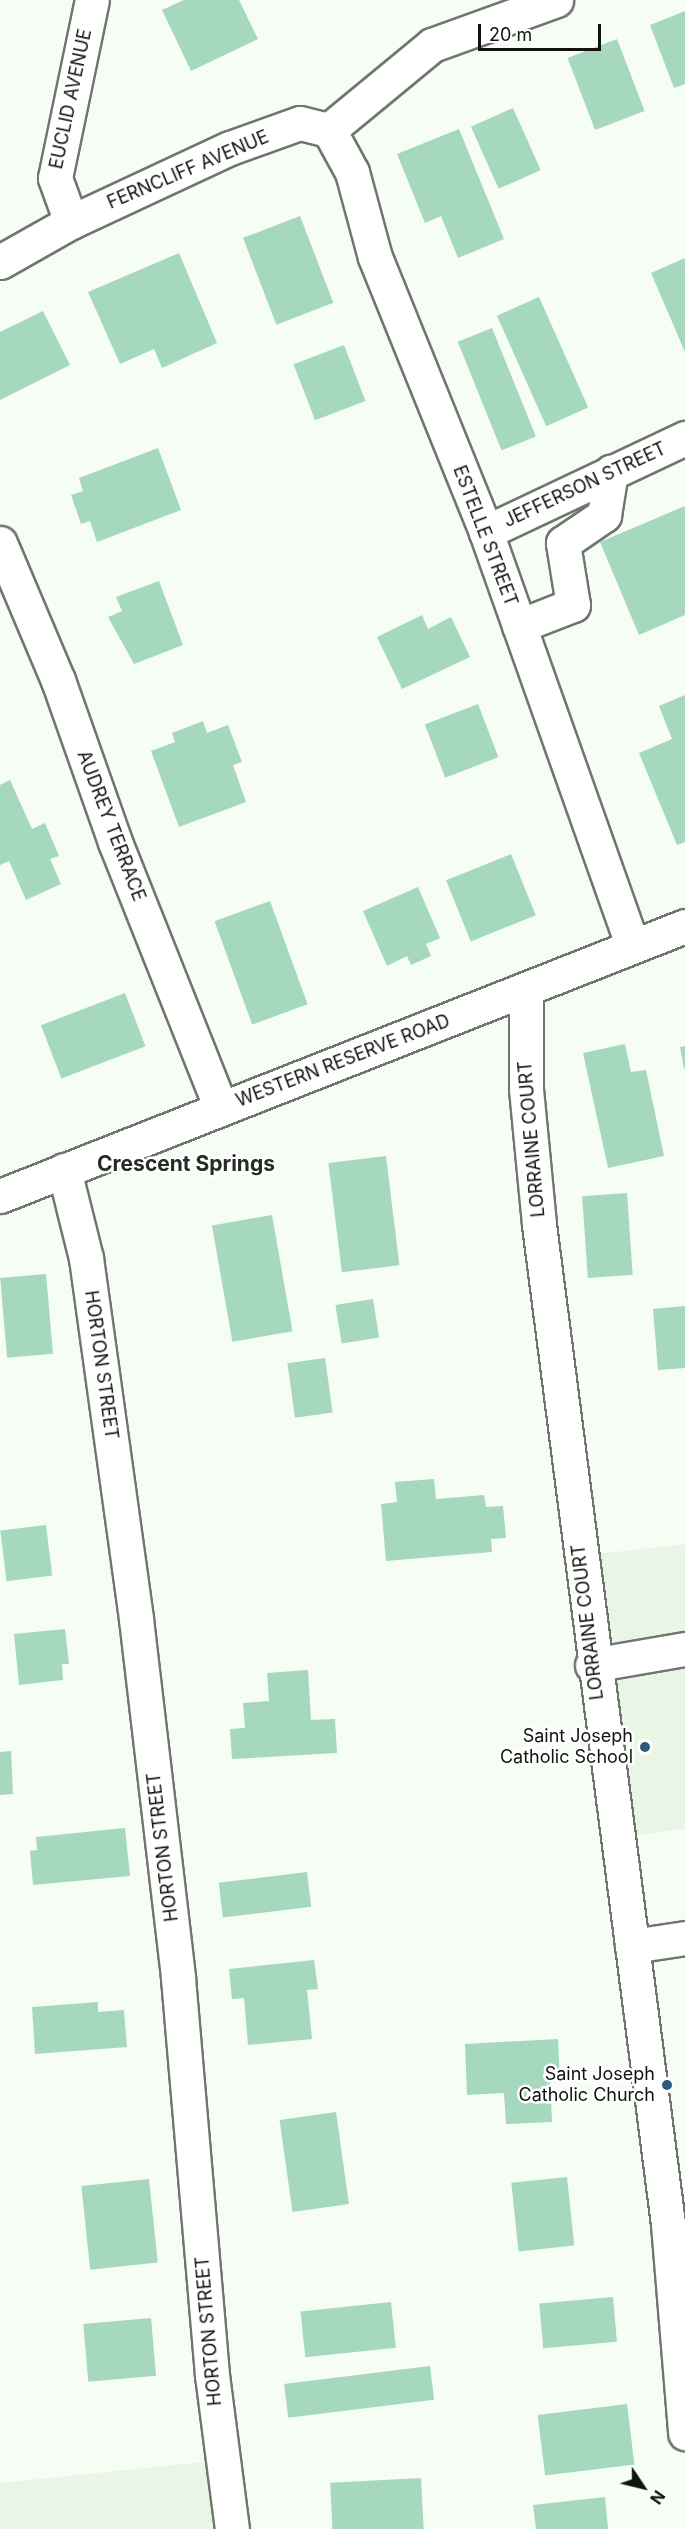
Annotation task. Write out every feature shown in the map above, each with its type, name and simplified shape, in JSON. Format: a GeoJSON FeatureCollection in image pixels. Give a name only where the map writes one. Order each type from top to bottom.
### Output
{"type":"FeatureCollection","features":[{"type":"Feature","properties":{"kind":"street","name":"EUCLID AVENUE"},"geometry":{"type":"LineString","coordinates":[[71,222],[55,178],[92,0]]}},
{"type":"Feature","properties":{"kind":"street"},"geometry":{"type":"LineString","coordinates":[[329,130],[432,45],[556,0]]}},
{"type":"Feature","properties":{"kind":"street","name":"FERNCLIFF AVENUE"},"geometry":{"type":"LineString","coordinates":[[71,222],[230,148],[300,123],[329,130]]}},
{"type":"Feature","properties":{"kind":"street","name":"ESTELLE STREET"},"geometry":{"type":"LineString","coordinates":[[329,130],[352,172],[375,258],[486,532],[633,946]]}},
{"type":"Feature","properties":{"kind":"street"},"geometry":{"type":"LineString","coordinates":[[0,262],[71,222]]}},
{"type":"Feature","properties":{"kind":"street","name":"JEFFERSON STREET"},"geometry":{"type":"LineString","coordinates":[[486,532],[685,438]]}},
{"type":"Feature","properties":{"kind":"street"},"geometry":{"type":"LineString","coordinates":[[519,626],[573,605],[563,543],[604,515],[611,472]]}},
{"type":"Feature","properties":{"kind":"street","name":"AUDREY TERRACE"},"geometry":{"type":"LineString","coordinates":[[0,543],[221,1109]]}},
{"type":"Feature","properties":{"kind":"street","name":"WESTERN RESERVE ROAD"},"geometry":{"type":"LineString","coordinates":[[0,1196],[685,926]]}},
{"type":"Feature","properties":{"kind":"street","name":"LORRAINE COURT"},"geometry":{"type":"LineString","coordinates":[[526,989],[526,1089],[539,1225],[592,1665],[668,2224],[685,2433]]}},
{"type":"Feature","properties":{"kind":"street","name":"HORTON STREET"},"geometry":{"type":"LineString","coordinates":[[64,1170],[86,1258],[136,1619],[178,1978],[212,2375],[231,2529]]}},
{"type":"Feature","properties":{"kind":"street"},"geometry":{"type":"LineString","coordinates":[[592,1665],[685,1649]]}},
{"type":"Feature","properties":{"kind":"street"},"geometry":{"type":"LineString","coordinates":[[632,1946],[685,1938]]}},
{"type":"Feature","properties":{"kind":"shaded area","name":"Saint Joseph Catholic School"},"geometry":{"type":"Polygon","coordinates":[[[685,1544],[685,1829],[617,1837],[580,1556],[685,1544]]]}},
{"type":"Feature","properties":{"kind":"shaded area"},"geometry":{"type":"Polygon","coordinates":[[[223,2460],[232,2529],[0,2529],[0,2483],[223,2460]]]}},
{"type":"Feature","properties":{"kind":"building"},"geometry":{"type":"Polygon","coordinates":[[[184,0],[239,0],[258,39],[191,71],[162,10],[184,0]]]}},
{"type":"Feature","properties":{"kind":"building"},"geometry":{"type":"Polygon","coordinates":[[[685,11],[685,84],[674,88],[650,25],[685,11]]]}},
{"type":"Feature","properties":{"kind":"building"},"geometry":{"type":"Polygon","coordinates":[[[617,39],[645,111],[595,130],[568,58],[617,39]]]}},
{"type":"Feature","properties":{"kind":"building"},"geometry":{"type":"Polygon","coordinates":[[[513,108],[541,170],[499,189],[471,127],[513,108]]]}},
{"type":"Feature","properties":{"kind":"building"},"geometry":{"type":"Polygon","coordinates":[[[459,129],[504,239],[458,258],[441,216],[425,223],[397,154],[459,129]]]}},
{"type":"Feature","properties":{"kind":"building"},"geometry":{"type":"Polygon","coordinates":[[[300,216],[333,303],[276,325],[243,238],[300,216]]]}},
{"type":"Feature","properties":{"kind":"building"},"geometry":{"type":"Polygon","coordinates":[[[179,253],[217,343],[162,368],[154,349],[120,364],[88,292],[179,253]]]}},
{"type":"Feature","properties":{"kind":"building"},"geometry":{"type":"Polygon","coordinates":[[[685,258],[685,352],[651,273],[685,258]]]}},
{"type":"Feature","properties":{"kind":"building"},"geometry":{"type":"Polygon","coordinates":[[[539,297],[588,408],[546,426],[497,316],[539,297]]]}},
{"type":"Feature","properties":{"kind":"building"},"geometry":{"type":"Polygon","coordinates":[[[43,311],[70,365],[0,400],[0,332],[43,311]]]}},
{"type":"Feature","properties":{"kind":"building"},"geometry":{"type":"Polygon","coordinates":[[[492,328],[536,436],[502,450],[458,342],[492,328]]]}},
{"type":"Feature","properties":{"kind":"building"},"geometry":{"type":"Polygon","coordinates":[[[344,345],[366,401],[315,420],[294,364],[344,345]]]}},
{"type":"Feature","properties":{"kind":"building"},"geometry":{"type":"Polygon","coordinates":[[[158,448],[181,510],[97,542],[90,521],[81,524],[71,495],[83,491],[79,478],[158,448]]]}},
{"type":"Feature","properties":{"kind":"building"},"geometry":{"type":"Polygon","coordinates":[[[685,506],[685,615],[639,635],[600,542],[685,506]]]}},
{"type":"Feature","properties":{"kind":"building"},"geometry":{"type":"Polygon","coordinates":[[[159,581],[183,645],[134,664],[108,617],[122,611],[116,597],[159,581]]]}},
{"type":"Feature","properties":{"kind":"building"},"geometry":{"type":"Polygon","coordinates":[[[422,615],[428,629],[451,617],[470,657],[402,689],[377,637],[422,615]]]}},
{"type":"Feature","properties":{"kind":"building"},"geometry":{"type":"Polygon","coordinates":[[[685,695],[685,842],[677,845],[639,753],[672,739],[659,706],[685,695]]]}},
{"type":"Feature","properties":{"kind":"building"},"geometry":{"type":"Polygon","coordinates":[[[478,704],[498,757],[445,778],[425,724],[478,704]]]}},
{"type":"Feature","properties":{"kind":"building"},"geometry":{"type":"Polygon","coordinates":[[[203,721],[207,733],[228,725],[242,762],[233,765],[246,802],[179,827],[151,751],[175,742],[172,733],[203,721]]]}},
{"type":"Feature","properties":{"kind":"building"},"geometry":{"type":"Polygon","coordinates":[[[10,780],[32,829],[45,823],[59,856],[50,859],[61,884],[26,900],[9,861],[0,865],[0,785],[10,780]]]}},
{"type":"Feature","properties":{"kind":"building"},"geometry":{"type":"Polygon","coordinates":[[[511,854],[536,915],[471,941],[446,880],[511,854]]]}},
{"type":"Feature","properties":{"kind":"building"},"geometry":{"type":"Polygon","coordinates":[[[418,887],[440,938],[426,944],[431,956],[411,965],[407,956],[387,966],[363,911],[418,887]]]}},
{"type":"Feature","properties":{"kind":"building"},"geometry":{"type":"Polygon","coordinates":[[[270,901],[308,1004],[252,1025],[215,921],[270,901]]]}},
{"type":"Feature","properties":{"kind":"building"},"geometry":{"type":"Polygon","coordinates":[[[125,993],[145,1046],[61,1078],[41,1025],[125,993]]]}},
{"type":"Feature","properties":{"kind":"building"},"geometry":{"type":"Polygon","coordinates":[[[625,1044],[631,1072],[646,1070],[664,1156],[608,1168],[583,1053],[625,1044]]]}},
{"type":"Feature","properties":{"kind":"building"},"geometry":{"type":"Polygon","coordinates":[[[685,1046],[685,1069],[684,1069],[680,1047],[685,1046]]]}},
{"type":"Feature","properties":{"kind":"building"},"geometry":{"type":"Polygon","coordinates":[[[386,1156],[399,1265],[342,1272],[328,1163],[386,1156]]]}},
{"type":"Feature","properties":{"kind":"building"},"geometry":{"type":"Polygon","coordinates":[[[627,1193],[633,1275],[588,1278],[582,1196],[627,1193]]]}},
{"type":"Feature","properties":{"kind":"building"},"geometry":{"type":"Polygon","coordinates":[[[272,1215],[292,1331],[232,1342],[212,1226],[272,1215]]]}},
{"type":"Feature","properties":{"kind":"building"},"geometry":{"type":"Polygon","coordinates":[[[46,1274],[53,1354],[7,1358],[0,1278],[46,1274]]]}},
{"type":"Feature","properties":{"kind":"building"},"geometry":{"type":"Polygon","coordinates":[[[373,1299],[379,1338],[342,1343],[335,1305],[373,1299]]]}},
{"type":"Feature","properties":{"kind":"building"},"geometry":{"type":"Polygon","coordinates":[[[685,1306],[685,1368],[658,1370],[653,1309],[685,1306]]]}},
{"type":"Feature","properties":{"kind":"building"},"geometry":{"type":"Polygon","coordinates":[[[325,1358],[333,1412],[295,1418],[287,1363],[325,1358]]]}},
{"type":"Feature","properties":{"kind":"building"},"geometry":{"type":"Polygon","coordinates":[[[434,1479],[436,1499],[484,1495],[486,1507],[503,1506],[506,1538],[491,1539],[492,1552],[386,1561],[381,1504],[397,1502],[395,1482],[434,1479]]]}},
{"type":"Feature","properties":{"kind":"building"},"geometry":{"type":"Polygon","coordinates":[[[46,1525],[52,1576],[7,1581],[0,1531],[46,1525]]]}},
{"type":"Feature","properties":{"kind":"building"},"geometry":{"type":"Polygon","coordinates":[[[65,1629],[69,1664],[62,1664],[63,1680],[19,1685],[14,1634],[65,1629]]]}},
{"type":"Feature","properties":{"kind":"building"},"geometry":{"type":"Polygon","coordinates":[[[308,1670],[311,1720],[335,1719],[337,1753],[232,1759],[230,1729],[245,1728],[243,1703],[269,1701],[267,1673],[308,1670]]]}},
{"type":"Feature","properties":{"kind":"building"},"geometry":{"type":"Polygon","coordinates":[[[11,1751],[13,1794],[0,1795],[0,1752],[11,1751]]]}},
{"type":"Feature","properties":{"kind":"building"},"geometry":{"type":"Polygon","coordinates":[[[125,1828],[130,1876],[33,1885],[30,1851],[37,1850],[36,1837],[125,1828]]]}},
{"type":"Feature","properties":{"kind":"building"},"geometry":{"type":"Polygon","coordinates":[[[307,1872],[311,1907],[223,1918],[219,1883],[307,1872]]]}},
{"type":"Feature","properties":{"kind":"building"},"geometry":{"type":"Polygon","coordinates":[[[314,1960],[318,1989],[307,1990],[312,2039],[248,2045],[244,1998],[232,1999],[229,1969],[314,1960]]]}},
{"type":"Feature","properties":{"kind":"building"},"geometry":{"type":"Polygon","coordinates":[[[98,2002],[98,2012],[124,2010],[127,2047],[35,2054],[32,2007],[98,2002]]]}},
{"type":"Feature","properties":{"kind":"building"},"geometry":{"type":"Polygon","coordinates":[[[558,2039],[560,2079],[550,2079],[552,2122],[506,2124],[504,2093],[467,2095],[465,2044],[558,2039]]]}},
{"type":"Feature","properties":{"kind":"building"},"geometry":{"type":"Polygon","coordinates":[[[336,2112],[349,2204],[292,2212],[280,2120],[336,2112]]]}},
{"type":"Feature","properties":{"kind":"building"},"geometry":{"type":"Polygon","coordinates":[[[567,2177],[574,2246],[519,2251],[511,2183],[567,2177]]]}},
{"type":"Feature","properties":{"kind":"building"},"geometry":{"type":"Polygon","coordinates":[[[149,2179],[158,2263],[90,2270],[81,2186],[149,2179]]]}},
{"type":"Feature","properties":{"kind":"building"},"geometry":{"type":"Polygon","coordinates":[[[613,2297],[617,2342],[543,2348],[539,2303],[613,2297]]]}},
{"type":"Feature","properties":{"kind":"building"},"geometry":{"type":"Polygon","coordinates":[[[391,2302],[396,2348],[305,2357],[300,2312],[391,2302]]]}},
{"type":"Feature","properties":{"kind":"building"},"geometry":{"type":"Polygon","coordinates":[[[151,2318],[156,2376],[88,2382],[83,2324],[151,2318]]]}},
{"type":"Feature","properties":{"kind":"building"},"geometry":{"type":"Polygon","coordinates":[[[430,2366],[434,2400],[288,2418],[284,2384],[430,2366]]]}},
{"type":"Feature","properties":{"kind":"building"},"geometry":{"type":"Polygon","coordinates":[[[627,2404],[634,2465],[545,2476],[538,2415],[627,2404]]]}},
{"type":"Feature","properties":{"kind":"building"},"geometry":{"type":"Polygon","coordinates":[[[421,2478],[424,2529],[333,2529],[330,2483],[421,2478]]]}},
{"type":"Feature","properties":{"kind":"building"},"geometry":{"type":"Polygon","coordinates":[[[605,2497],[608,2529],[536,2529],[533,2505],[605,2497]]]}},
{"type":"Feature","properties":{"kind":"place","name":"Saint Joseph Catholic School"},"geometry":{"type":"Point","coordinates":[645,1747]}},
{"type":"Feature","properties":{"kind":"place","name":"Saint Joseph Catholic Church"},"geometry":{"type":"Point","coordinates":[667,2085]}},
{"type":"Feature","properties":{"kind":"district","name":"Crescent Springs"},"geometry":{"type":"Point","coordinates":[186,1164]}}]}
